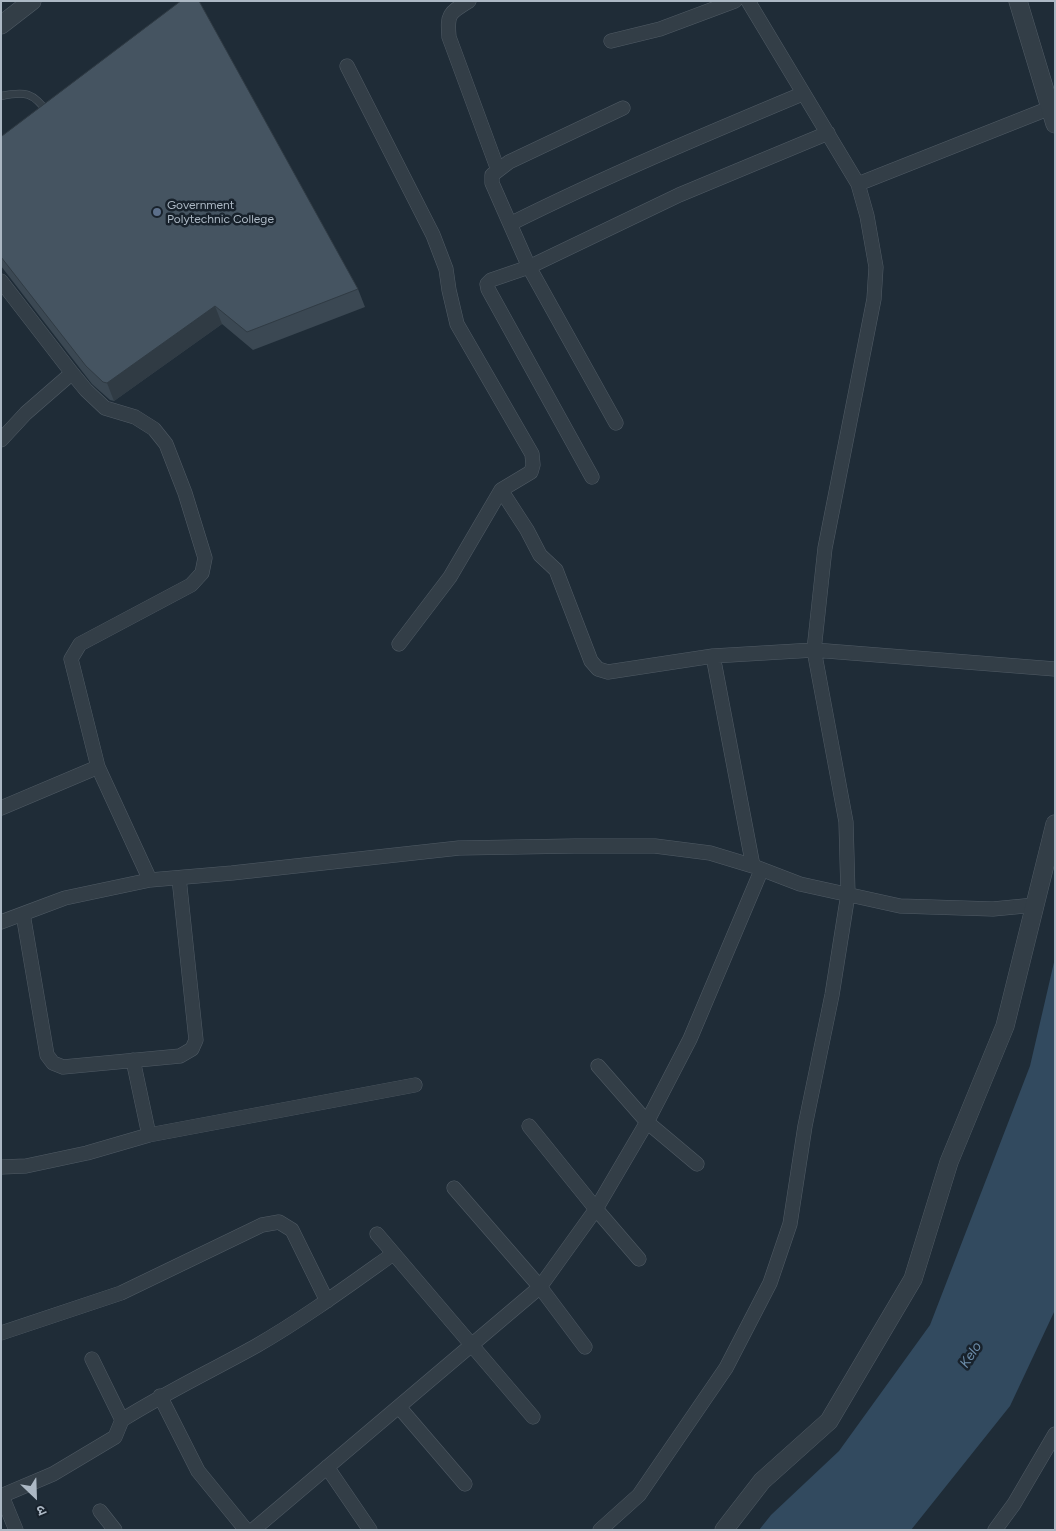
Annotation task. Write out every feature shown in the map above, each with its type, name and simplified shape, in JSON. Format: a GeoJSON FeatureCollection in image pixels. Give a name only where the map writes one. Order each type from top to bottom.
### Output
{"type":"FeatureCollection","features":[{"type":"Feature","properties":{"kind":"street"},"geometry":{"type":"LineString","coordinates":[[1,26],[32,1]]}},
{"type":"Feature","properties":{"kind":"street"},"geometry":{"type":"LineString","coordinates":[[469,1],[455,9],[448,20],[449,37],[498,170]]}},
{"type":"Feature","properties":{"kind":"street"},"geometry":{"type":"LineString","coordinates":[[611,41],[660,29],[735,1]]}},
{"type":"Feature","properties":{"kind":"street"},"geometry":{"type":"LineString","coordinates":[[600,1530],[639,1495],[677,1440],[726,1368],[770,1283],[790,1224],[805,1126],[832,995],[848,894],[846,822],[814,650],[825,548],[874,298],[876,267],[867,216],[858,184],[802,94],[748,1]]}},
{"type":"Feature","properties":{"kind":"street"},"geometry":{"type":"LineString","coordinates":[[858,184],[1052,116],[1018,1]]}},
{"type":"Feature","properties":{"kind":"street"},"geometry":{"type":"LineString","coordinates":[[347,66],[433,235],[446,269],[457,324],[532,454],[533,465],[531,472],[501,490],[450,577],[399,644]]}},
{"type":"Feature","properties":{"kind":"street"},"geometry":{"type":"LineString","coordinates":[[510,224],[566,195],[653,156],[802,94]]}},
{"type":"Feature","properties":{"kind":"street"},"geometry":{"type":"LineString","coordinates":[[616,423],[529,268],[492,183],[492,175],[509,162],[623,108]]}},
{"type":"Feature","properties":{"kind":"street"},"geometry":{"type":"LineString","coordinates":[[592,477],[488,289],[487,284],[490,280],[529,268],[679,195],[828,133]]}},
{"type":"Feature","properties":{"kind":"street"},"geometry":{"type":"LineString","coordinates":[[1,281],[72,374],[105,408],[135,417],[154,428],[166,444],[185,493],[205,558],[202,573],[191,585],[80,644],[71,658],[98,767],[150,880]]}},
{"type":"Feature","properties":{"kind":"street"},"geometry":{"type":"LineString","coordinates":[[1,440],[26,413],[72,374]]}},
{"type":"Feature","properties":{"kind":"street"},"geometry":{"type":"LineString","coordinates":[[501,490],[527,530],[540,556],[556,570],[591,662],[598,669],[608,672],[713,656],[814,650],[1055,669]]}},
{"type":"Feature","properties":{"kind":"street"},"geometry":{"type":"LineString","coordinates":[[253,1530],[540,1287],[596,1209],[647,1122],[690,1039],[757,868],[713,656]]}},
{"type":"Feature","properties":{"kind":"street"},"geometry":{"type":"LineString","coordinates":[[1,808],[98,767]]}},
{"type":"Feature","properties":{"kind":"street"},"geometry":{"type":"LineString","coordinates":[[724,1530],[762,1481],[829,1421],[913,1279],[949,1162],[1005,1026],[1055,824]]}},
{"type":"Feature","properties":{"kind":"street"},"geometry":{"type":"LineString","coordinates":[[1,922],[65,898],[150,880],[459,848],[654,846],[710,853],[800,884],[900,906],[993,909],[1035,905]]}},
{"type":"Feature","properties":{"kind":"street"},"geometry":{"type":"LineString","coordinates":[[24,914],[47,1055],[54,1063],[63,1067],[180,1056],[192,1049],[196,1040],[179,878]]}},
{"type":"Feature","properties":{"kind":"street"},"geometry":{"type":"LineString","coordinates":[[133,1060],[149,1135]]}},
{"type":"Feature","properties":{"kind":"street"},"geometry":{"type":"LineString","coordinates":[[598,1066],[647,1122],[697,1164]]}},
{"type":"Feature","properties":{"kind":"street"},"geometry":{"type":"LineString","coordinates":[[1,1167],[26,1166],[87,1153],[149,1135],[415,1085]]}},
{"type":"Feature","properties":{"kind":"street"},"geometry":{"type":"LineString","coordinates":[[529,1126],[639,1259]]}},
{"type":"Feature","properties":{"kind":"street"},"geometry":{"type":"LineString","coordinates":[[454,1188],[540,1287],[586,1347]]}},
{"type":"Feature","properties":{"kind":"street"},"geometry":{"type":"LineString","coordinates":[[1,1333],[121,1293],[262,1225],[279,1222],[292,1230],[327,1301]]}},
{"type":"Feature","properties":{"kind":"street"},"geometry":{"type":"LineString","coordinates":[[377,1234],[533,1417]]}},
{"type":"Feature","properties":{"kind":"street"},"geometry":{"type":"LineString","coordinates":[[16,1530],[2,1496],[53,1474],[115,1437],[122,1420],[160,1396],[256,1346],[327,1301],[393,1254]]}},
{"type":"Feature","properties":{"kind":"street"},"geometry":{"type":"LineString","coordinates":[[92,1359],[122,1420]]}},
{"type":"Feature","properties":{"kind":"street"},"geometry":{"type":"LineString","coordinates":[[160,1396],[198,1471],[246,1530]]}},
{"type":"Feature","properties":{"kind":"street"},"geometry":{"type":"LineString","coordinates":[[399,1407],[466,1484]]}},
{"type":"Feature","properties":{"kind":"street"},"geometry":{"type":"LineString","coordinates":[[995,1530],[1014,1504],[1055,1434]]}},
{"type":"Feature","properties":{"kind":"street"},"geometry":{"type":"LineString","coordinates":[[327,1467],[370,1530]]}},
{"type":"Feature","properties":{"kind":"street"},"geometry":{"type":"LineString","coordinates":[[100,1511],[114,1530]]}},
{"type":"Feature","properties":{"kind":"lane"},"geometry":{"type":"LineString","coordinates":[[1,96],[21,92],[39,100],[48,113]]}},
{"type":"Feature","properties":{"kind":"water","name":"Kelo"},"geometry":{"type":"Polygon","coordinates":[[[1055,958],[1055,1310],[1010,1406],[911,1530],[759,1530],[771,1515],[839,1451],[930,1325],[1030,1066],[1055,958]]]}},
{"type":"Feature","properties":{"kind":"building","name":"Government Polytechnic College"},"geometry":{"type":"Polygon","coordinates":[[[181,1],[199,1],[358,289],[247,332],[215,306],[107,383],[103,382],[86,366],[1,257],[1,137],[181,1]]]}},
{"type":"Feature","properties":{"kind":"place","name":"Government Polytechnic College"},"geometry":{"type":"Point","coordinates":[157,212]}}]}
